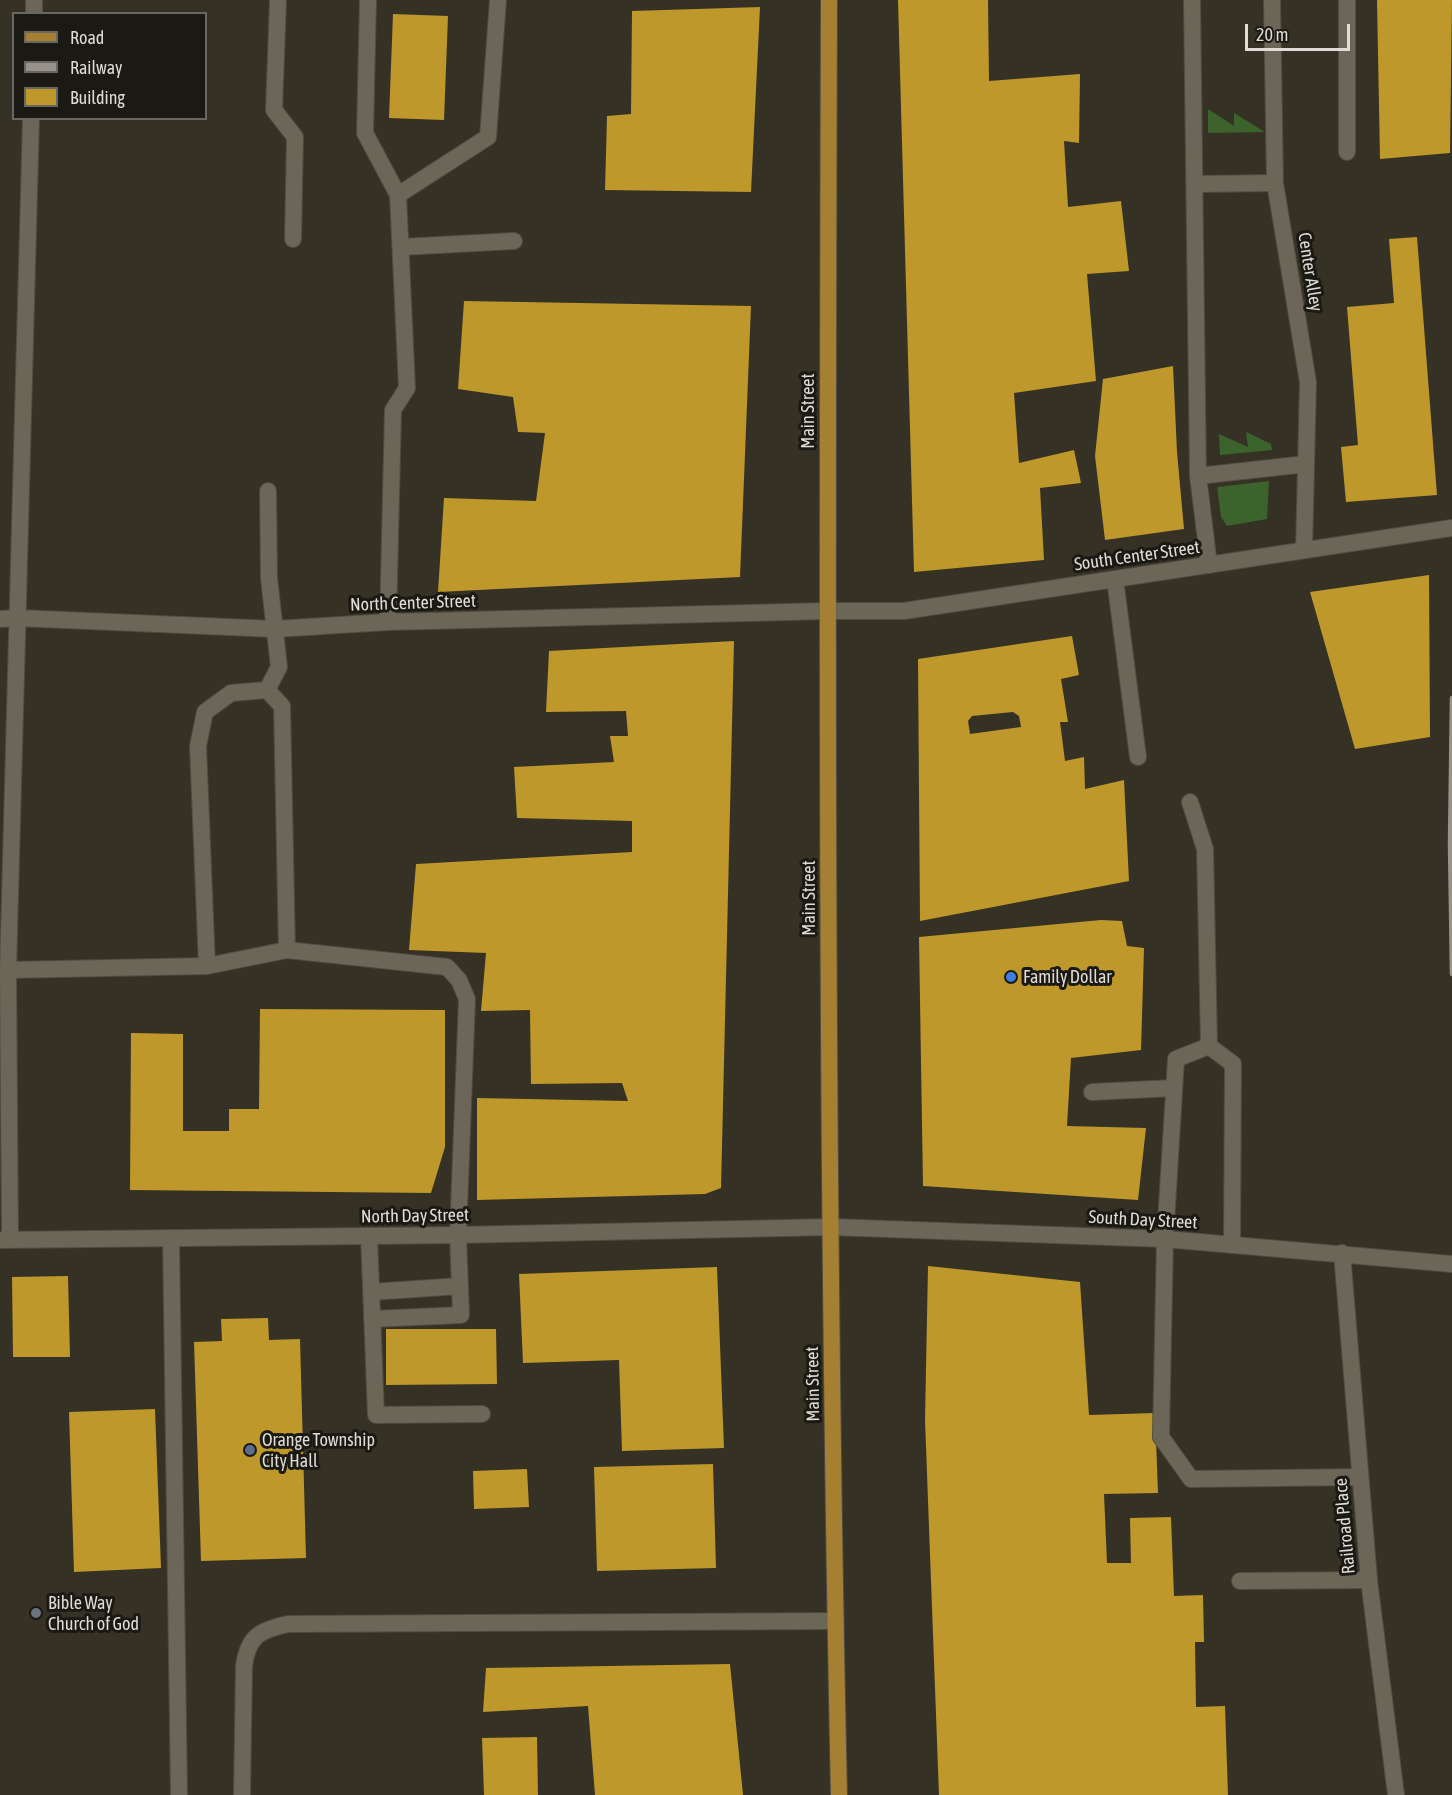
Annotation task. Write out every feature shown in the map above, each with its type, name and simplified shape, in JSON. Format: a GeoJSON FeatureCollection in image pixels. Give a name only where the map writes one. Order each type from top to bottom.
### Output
{"type":"FeatureCollection","features":[{"type":"Feature","properties":{"kind":"main road","name":"Main Street"},"geometry":{"type":"LineString","coordinates":[[829,0],[827,612],[838,1795]]}},
{"type":"Feature","properties":{"kind":"street"},"geometry":{"type":"LineString","coordinates":[[278,0],[274,110],[295,137],[293,239]]}},
{"type":"Feature","properties":{"kind":"street"},"geometry":{"type":"LineString","coordinates":[[368,0],[365,133],[398,195],[408,388],[393,410],[388,622]]}},
{"type":"Feature","properties":{"kind":"street"},"geometry":{"type":"LineString","coordinates":[[398,195],[489,137],[498,0]]}},
{"type":"Feature","properties":{"kind":"street"},"geometry":{"type":"LineString","coordinates":[[1192,0],[1197,476],[1209,565]]}},
{"type":"Feature","properties":{"kind":"street","name":"Center Alley"},"geometry":{"type":"LineString","coordinates":[[1272,0],[1275,183],[1308,382],[1304,550]]}},
{"type":"Feature","properties":{"kind":"street"},"geometry":{"type":"LineString","coordinates":[[1347,0],[1347,152]]}},
{"type":"Feature","properties":{"kind":"street"},"geometry":{"type":"LineString","coordinates":[[5,1240],[8,970],[31,120]]}},
{"type":"Feature","properties":{"kind":"street"},"geometry":{"type":"LineString","coordinates":[[1195,183],[1275,183]]}},
{"type":"Feature","properties":{"kind":"street"},"geometry":{"type":"LineString","coordinates":[[401,247],[514,241]]}},
{"type":"Feature","properties":{"kind":"street"},"geometry":{"type":"LineString","coordinates":[[1197,476],[1306,465]]}},
{"type":"Feature","properties":{"kind":"street"},"geometry":{"type":"LineString","coordinates":[[267,690],[279,667],[269,578],[268,491]]}},
{"type":"Feature","properties":{"kind":"street","name":"South Center Street"},"geometry":{"type":"LineString","coordinates":[[827,612],[904,611],[1452,528]]}},
{"type":"Feature","properties":{"kind":"street"},"geometry":{"type":"LineString","coordinates":[[1115,579],[1138,757]]}},
{"type":"Feature","properties":{"kind":"street","name":"North Center Street"},"geometry":{"type":"LineString","coordinates":[[0,619],[275,629],[388,622],[827,612]]}},
{"type":"Feature","properties":{"kind":"street"},"geometry":{"type":"LineString","coordinates":[[267,690],[282,706],[287,950]]}},
{"type":"Feature","properties":{"kind":"street"},"geometry":{"type":"LineString","coordinates":[[207,966],[198,746],[205,712],[231,693],[267,690]]}},
{"type":"Feature","properties":{"kind":"street"},"geometry":{"type":"LineString","coordinates":[[1190,802],[1205,849],[1209,1046]]}},
{"type":"Feature","properties":{"kind":"street"},"geometry":{"type":"LineString","coordinates":[[8,970],[207,966],[287,950],[447,967],[459,980],[467,999],[458,1235],[461,1315],[372,1319]]}},
{"type":"Feature","properties":{"kind":"street"},"geometry":{"type":"LineString","coordinates":[[1209,1046],[1176,1059],[1165,1239],[1161,1437],[1191,1479],[1360,1477]]}},
{"type":"Feature","properties":{"kind":"street"},"geometry":{"type":"LineString","coordinates":[[1209,1046],[1233,1064],[1232,1245]]}},
{"type":"Feature","properties":{"kind":"street"},"geometry":{"type":"LineString","coordinates":[[1092,1092],[1174,1088]]}},
{"type":"Feature","properties":{"kind":"street","name":"North Day Street"},"geometry":{"type":"LineString","coordinates":[[5,1240],[458,1235],[831,1227]]}},
{"type":"Feature","properties":{"kind":"street","name":"South Day Street"},"geometry":{"type":"LineString","coordinates":[[831,1227],[1165,1239],[1452,1264]]}},
{"type":"Feature","properties":{"kind":"street"},"geometry":{"type":"LineString","coordinates":[[369,1236],[376,1415],[482,1414]]}},
{"type":"Feature","properties":{"kind":"street"},"geometry":{"type":"LineString","coordinates":[[171,1238],[179,1795]]}},
{"type":"Feature","properties":{"kind":"street","name":"Railroad Place"},"geometry":{"type":"LineString","coordinates":[[1342,1253],[1369,1580],[1396,1795]]}},
{"type":"Feature","properties":{"kind":"street"},"geometry":{"type":"LineString","coordinates":[[371,1292],[460,1286]]}},
{"type":"Feature","properties":{"kind":"street"},"geometry":{"type":"LineString","coordinates":[[1240,1581],[1369,1580]]}},
{"type":"Feature","properties":{"kind":"street"},"geometry":{"type":"LineString","coordinates":[[242,1795],[246,1652],[252,1640],[267,1629],[288,1624],[835,1621]]}},
{"type":"Feature","properties":{"kind":"green space"},"geometry":{"type":"Polygon","coordinates":[[[1208,109],[1234,126],[1234,113],[1265,132],[1208,133],[1208,109]]]}},
{"type":"Feature","properties":{"kind":"green space"},"geometry":{"type":"Polygon","coordinates":[[[1246,432],[1271,444],[1272,450],[1220,455],[1219,434],[1248,447],[1246,432]]]}},
{"type":"Feature","properties":{"kind":"green space"},"geometry":{"type":"Polygon","coordinates":[[[1269,481],[1267,519],[1227,526],[1221,517],[1217,487],[1269,481]]]}},
{"type":"Feature","properties":{"kind":"building"},"geometry":{"type":"Polygon","coordinates":[[[898,0],[988,0],[989,81],[1080,74],[1079,143],[1064,141],[1068,207],[1121,201],[1129,271],[1087,274],[1096,381],[1014,393],[1019,463],[1074,450],[1081,483],[1040,488],[1044,560],[914,572],[898,0]]]}},
{"type":"Feature","properties":{"kind":"building"},"geometry":{"type":"Polygon","coordinates":[[[1377,0],[1452,0],[1450,153],[1380,159],[1377,0]]]}},
{"type":"Feature","properties":{"kind":"building"},"geometry":{"type":"Polygon","coordinates":[[[760,7],[751,192],[605,190],[607,116],[631,114],[632,11],[760,7]]]}},
{"type":"Feature","properties":{"kind":"building"},"geometry":{"type":"Polygon","coordinates":[[[393,14],[448,16],[444,120],[389,118],[393,14]]]}},
{"type":"Feature","properties":{"kind":"building"},"geometry":{"type":"Polygon","coordinates":[[[1417,237],[1437,495],[1346,502],[1341,447],[1358,445],[1347,307],[1394,303],[1389,239],[1417,237]]]}},
{"type":"Feature","properties":{"kind":"building"},"geometry":{"type":"Polygon","coordinates":[[[464,301],[751,306],[740,577],[438,592],[444,498],[536,501],[545,433],[518,432],[513,397],[458,389],[464,301]]]}},
{"type":"Feature","properties":{"kind":"building"},"geometry":{"type":"Polygon","coordinates":[[[1173,366],[1184,529],[1105,540],[1095,456],[1103,379],[1173,366]]]}},
{"type":"Feature","properties":{"kind":"building"},"geometry":{"type":"Polygon","coordinates":[[[1429,575],[1430,737],[1355,749],[1310,592],[1429,575]]]}},
{"type":"Feature","properties":{"kind":"building"},"geometry":{"type":"Polygon","coordinates":[[[1072,636],[1079,675],[1061,679],[1068,722],[1060,722],[1065,761],[1084,757],[1085,789],[1124,780],[1129,881],[920,921],[918,659],[1072,636]],[[1013,712],[972,716],[968,721],[970,734],[1021,727],[1019,716],[1013,712]]]}},
{"type":"Feature","properties":{"kind":"building"},"geometry":{"type":"Polygon","coordinates":[[[734,641],[721,1188],[705,1194],[477,1200],[477,1098],[628,1101],[622,1083],[531,1084],[530,1010],[481,1011],[486,953],[409,950],[416,864],[632,852],[632,821],[517,818],[514,767],[614,762],[610,736],[628,736],[626,711],[546,712],[549,651],[734,641]]]}},
{"type":"Feature","properties":{"kind":"building"},"geometry":{"type":"Polygon","coordinates":[[[1101,920],[1122,921],[1127,946],[1144,948],[1141,1050],[1071,1058],[1067,1126],[1146,1128],[1138,1200],[923,1186],[919,937],[1101,920]]]}},
{"type":"Feature","properties":{"kind":"building"},"geometry":{"type":"Polygon","coordinates":[[[260,1009],[445,1010],[445,1147],[431,1193],[130,1190],[131,1033],[183,1034],[183,1131],[229,1131],[229,1109],[259,1109],[260,1009]]]}},
{"type":"Feature","properties":{"kind":"building"},"geometry":{"type":"Polygon","coordinates":[[[928,1266],[1080,1282],[1089,1415],[1155,1413],[1158,1493],[1104,1494],[1107,1563],[1131,1563],[1130,1518],[1171,1517],[1174,1596],[1203,1595],[1204,1642],[1195,1642],[1196,1707],[1225,1706],[1228,1795],[939,1795],[925,1420],[928,1266]]]}},
{"type":"Feature","properties":{"kind":"building"},"geometry":{"type":"Polygon","coordinates":[[[717,1267],[724,1448],[622,1451],[619,1360],[523,1363],[519,1274],[717,1267]]]}},
{"type":"Feature","properties":{"kind":"building"},"geometry":{"type":"Polygon","coordinates":[[[68,1276],[70,1357],[13,1357],[12,1277],[68,1276]]]}},
{"type":"Feature","properties":{"kind":"building","name":"Orange Township City Hall"},"geometry":{"type":"Polygon","coordinates":[[[268,1318],[269,1340],[300,1339],[306,1558],[201,1561],[194,1342],[222,1341],[221,1319],[268,1318]]]}},
{"type":"Feature","properties":{"kind":"building"},"geometry":{"type":"Polygon","coordinates":[[[386,1329],[496,1329],[497,1384],[386,1385],[386,1329]]]}},
{"type":"Feature","properties":{"kind":"building"},"geometry":{"type":"Polygon","coordinates":[[[155,1409],[161,1568],[74,1572],[69,1412],[155,1409]]]}},
{"type":"Feature","properties":{"kind":"building"},"geometry":{"type":"Polygon","coordinates":[[[713,1464],[716,1568],[597,1571],[594,1467],[713,1464]]]}},
{"type":"Feature","properties":{"kind":"building"},"geometry":{"type":"Polygon","coordinates":[[[527,1469],[529,1507],[474,1509],[473,1471],[527,1469]]]}},
{"type":"Feature","properties":{"kind":"building"},"geometry":{"type":"Polygon","coordinates":[[[730,1664],[743,1795],[595,1795],[588,1706],[483,1712],[486,1668],[730,1664]]]}},
{"type":"Feature","properties":{"kind":"building"},"geometry":{"type":"Polygon","coordinates":[[[537,1737],[538,1795],[484,1795],[482,1738],[537,1737]]]}},
{"type":"Feature","properties":{"kind":"railway"},"geometry":{"type":"LineString","coordinates":[[1452,698],[1450,843],[1452,974]]}},
{"type":"Feature","properties":{"kind":"place","name":"Family Dollar"},"geometry":{"type":"Point","coordinates":[1011,977]}},
{"type":"Feature","properties":{"kind":"place","name":"Orange Township City Hall"},"geometry":{"type":"Point","coordinates":[250,1450]}},
{"type":"Feature","properties":{"kind":"place","name":"Bible Way Church of God"},"geometry":{"type":"Point","coordinates":[36,1613]}}]}
